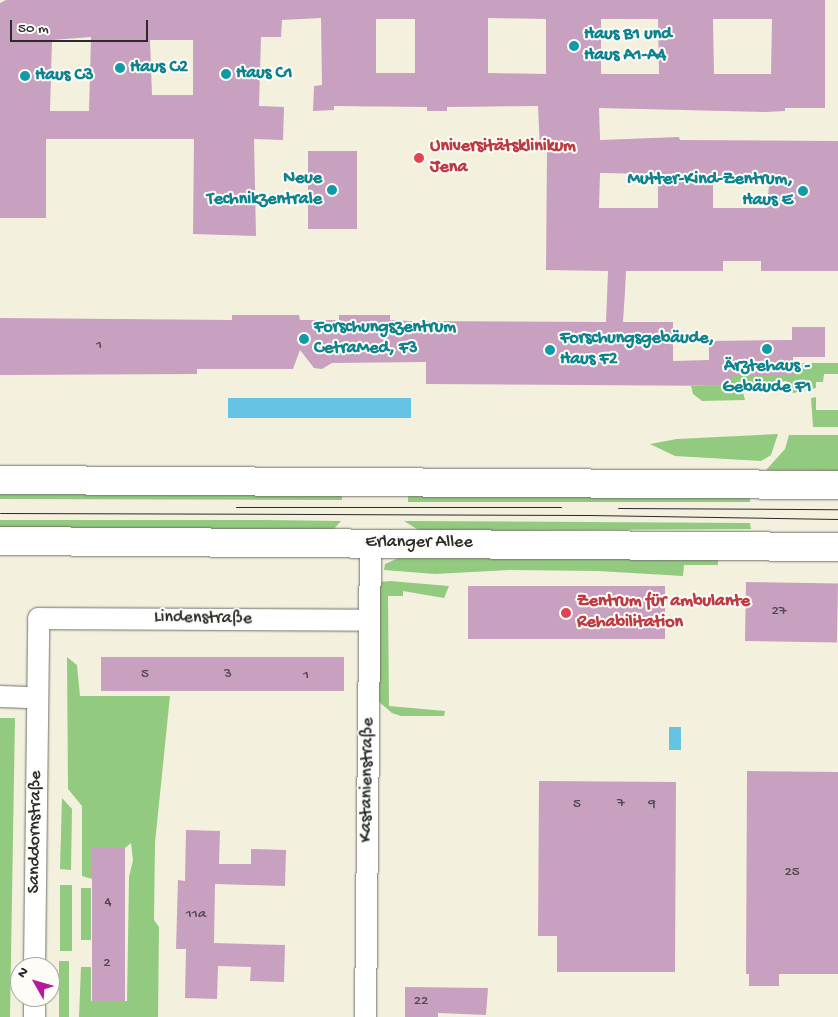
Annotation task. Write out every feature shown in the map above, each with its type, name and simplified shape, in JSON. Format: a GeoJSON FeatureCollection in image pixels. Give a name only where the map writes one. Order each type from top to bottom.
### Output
{"type":"FeatureCollection","features":[{"type":"Feature","properties":{"kind":"main road"},"geometry":{"type":"LineString","coordinates":[[0,480],[838,485]]}},
{"type":"Feature","properties":{"kind":"main road","name":"Erlanger Allee"},"geometry":{"type":"LineString","coordinates":[[0,541],[370,542],[838,547]]}},
{"type":"Feature","properties":{"kind":"street","name":"Kastanienstraße"},"geometry":{"type":"LineString","coordinates":[[365,1017],[370,542]]}},
{"type":"Feature","properties":{"kind":"street","name":"Lindenstraße"},"geometry":{"type":"LineString","coordinates":[[38,618],[369,620]]}},
{"type":"Feature","properties":{"kind":"street","name":"Sanddornstraße"},"geometry":{"type":"LineString","coordinates":[[34,957],[38,618]]}},
{"type":"Feature","properties":{"kind":"street"},"geometry":{"type":"LineString","coordinates":[[0,696],[37,697]]}},
{"type":"Feature","properties":{"kind":"green space"},"geometry":{"type":"Polygon","coordinates":[[[793,363],[838,363],[838,374],[824,374],[823,382],[816,382],[816,388],[793,393],[786,381],[742,389],[745,400],[702,401],[693,394],[691,386],[732,386],[732,376],[793,376],[793,363]]]}},
{"type":"Feature","properties":{"kind":"green space"},"geometry":{"type":"Polygon","coordinates":[[[816,397],[816,410],[838,410],[838,427],[813,427],[811,398],[816,397]]]}},
{"type":"Feature","properties":{"kind":"green space"},"geometry":{"type":"Polygon","coordinates":[[[778,434],[771,455],[761,461],[675,456],[650,444],[677,439],[778,434]]]}},
{"type":"Feature","properties":{"kind":"green space"},"geometry":{"type":"Polygon","coordinates":[[[789,435],[838,435],[838,471],[766,470],[785,449],[789,435]]]}},
{"type":"Feature","properties":{"kind":"green space"},"geometry":{"type":"Polygon","coordinates":[[[342,492],[342,500],[0,499],[0,494],[342,492]]]}},
{"type":"Feature","properties":{"kind":"green space"},"geometry":{"type":"Polygon","coordinates":[[[408,493],[750,493],[750,502],[408,502],[408,493]]]}},
{"type":"Feature","properties":{"kind":"green space"},"geometry":{"type":"Polygon","coordinates":[[[0,520],[341,521],[333,530],[0,529],[0,520]]]}},
{"type":"Feature","properties":{"kind":"green space"},"geometry":{"type":"Polygon","coordinates":[[[404,521],[750,523],[751,529],[420,531],[404,521]]]}},
{"type":"Feature","properties":{"kind":"green space"},"geometry":{"type":"Polygon","coordinates":[[[403,556],[622,556],[718,560],[718,565],[684,565],[683,576],[598,571],[509,570],[435,574],[384,570],[385,564],[403,556]]]}},
{"type":"Feature","properties":{"kind":"green space"},"geometry":{"type":"Polygon","coordinates":[[[390,581],[449,586],[444,598],[403,591],[403,596],[388,596],[389,706],[445,711],[444,716],[401,716],[392,713],[378,701],[379,582],[390,581]]]}},
{"type":"Feature","properties":{"kind":"green space"},"geometry":{"type":"Polygon","coordinates":[[[67,657],[77,665],[80,696],[170,696],[155,843],[154,920],[159,927],[158,1017],[79,1017],[81,967],[91,967],[91,1001],[127,1001],[129,877],[133,860],[131,843],[125,848],[92,848],[92,879],[82,876],[82,806],[68,789],[67,657]]]}},
{"type":"Feature","properties":{"kind":"green space"},"geometry":{"type":"Polygon","coordinates":[[[0,718],[15,718],[10,1017],[0,1017],[0,718]]]}},
{"type":"Feature","properties":{"kind":"green space"},"geometry":{"type":"Polygon","coordinates":[[[62,798],[72,809],[71,870],[60,869],[62,798]]]}},
{"type":"Feature","properties":{"kind":"green space"},"geometry":{"type":"Polygon","coordinates":[[[60,885],[72,885],[72,951],[60,951],[60,885]]]}},
{"type":"Feature","properties":{"kind":"green space"},"geometry":{"type":"Polygon","coordinates":[[[81,888],[91,888],[91,940],[81,940],[81,888]]]}},
{"type":"Feature","properties":{"kind":"green space"},"geometry":{"type":"Polygon","coordinates":[[[60,961],[69,961],[69,1017],[59,1017],[60,961]]]}},
{"type":"Feature","properties":{"kind":"water"},"geometry":{"type":"Polygon","coordinates":[[[228,398],[411,398],[411,418],[228,418],[228,398]]]}},
{"type":"Feature","properties":{"kind":"water"},"geometry":{"type":"Polygon","coordinates":[[[669,727],[681,727],[681,750],[669,750],[669,727]]]}},
{"type":"Feature","properties":{"kind":"building"},"geometry":{"type":"Polygon","coordinates":[[[6,0],[825,0],[825,108],[785,108],[785,111],[765,112],[599,108],[600,140],[679,137],[680,140],[838,141],[838,271],[761,271],[761,261],[723,261],[723,271],[626,271],[623,322],[673,322],[673,361],[709,360],[709,341],[792,340],[792,327],[825,327],[825,357],[793,357],[793,376],[732,376],[732,386],[426,384],[426,362],[332,363],[322,369],[314,368],[300,350],[293,369],[197,369],[197,374],[0,375],[0,318],[232,320],[232,315],[299,315],[300,320],[339,320],[339,315],[390,315],[390,320],[409,321],[606,322],[608,271],[546,270],[547,150],[540,150],[538,106],[447,107],[447,111],[427,111],[427,107],[334,106],[334,110],[313,111],[314,86],[322,85],[321,18],[282,20],[281,37],[261,37],[259,106],[284,107],[283,140],[254,139],[256,236],[193,234],[194,139],[46,139],[46,218],[0,218],[0,3],[6,0]],[[488,18],[488,73],[546,74],[546,19],[488,18]],[[376,19],[376,73],[415,73],[415,19],[376,19]],[[601,19],[601,74],[659,74],[658,19],[601,19]],[[713,19],[714,74],[771,74],[772,19],[713,19]],[[91,37],[52,40],[50,111],[89,111],[91,37]],[[150,40],[152,95],[193,95],[193,40],[150,40]],[[600,173],[599,208],[658,208],[658,174],[600,173]],[[770,175],[713,177],[713,208],[767,208],[770,175]]]}},
{"type":"Feature","properties":{"kind":"building","name":"Neue Technikzentrale"},"geometry":{"type":"Polygon","coordinates":[[[308,151],[357,151],[357,229],[308,229],[308,151]]]}},
{"type":"Feature","properties":{"kind":"building"},"geometry":{"type":"Polygon","coordinates":[[[746,582],[838,584],[837,643],[745,641],[746,582]]]}},
{"type":"Feature","properties":{"kind":"building","name":"Zentrum für ambulante Rehabilitation"},"geometry":{"type":"Polygon","coordinates":[[[468,586],[665,586],[665,639],[468,639],[468,586]]]}},
{"type":"Feature","properties":{"kind":"building"},"geometry":{"type":"Polygon","coordinates":[[[101,657],[344,657],[344,691],[101,691],[101,657]]]}},
{"type":"Feature","properties":{"kind":"building"},"geometry":{"type":"Polygon","coordinates":[[[747,771],[838,772],[838,974],[779,974],[779,986],[749,986],[749,974],[746,974],[747,771]]]}},
{"type":"Feature","properties":{"kind":"building"},"geometry":{"type":"Polygon","coordinates":[[[539,781],[676,782],[675,972],[557,972],[557,936],[538,936],[539,781]]]}},
{"type":"Feature","properties":{"kind":"building"},"geometry":{"type":"Polygon","coordinates":[[[186,830],[220,831],[219,864],[251,864],[251,849],[286,850],[285,886],[215,884],[214,943],[285,945],[284,982],[250,981],[251,967],[218,966],[217,999],[185,998],[186,949],[176,949],[178,880],[185,881],[186,830]]]}},
{"type":"Feature","properties":{"kind":"building"},"geometry":{"type":"Polygon","coordinates":[[[92,848],[125,848],[125,1001],[92,1001],[92,848]]]}},
{"type":"Feature","properties":{"kind":"building"},"geometry":{"type":"Polygon","coordinates":[[[405,987],[488,988],[486,1015],[438,1013],[438,1017],[405,1017],[405,987]]]}},
{"type":"Feature","properties":{"kind":"tram line"},"geometry":{"type":"LineString","coordinates":[[236,507],[561,507]]}},
{"type":"Feature","properties":{"kind":"tram line"},"geometry":{"type":"LineString","coordinates":[[618,508],[838,509]]}},
{"type":"Feature","properties":{"kind":"tram line"},"geometry":{"type":"LineString","coordinates":[[0,513],[589,515],[838,519]]}},
{"type":"Feature","properties":{"kind":"place","name":"Haus B1 und Haus A1-A4"},"geometry":{"type":"Point","coordinates":[574,46]}},
{"type":"Feature","properties":{"kind":"place","name":"Haus C2"},"geometry":{"type":"Point","coordinates":[120,68]}},
{"type":"Feature","properties":{"kind":"place","name":"Haus C1"},"geometry":{"type":"Point","coordinates":[226,74]}},
{"type":"Feature","properties":{"kind":"place","name":"Haus C3"},"geometry":{"type":"Point","coordinates":[25,76]}},
{"type":"Feature","properties":{"kind":"place","name":"Universitätsklinikum Jena"},"geometry":{"type":"Point","coordinates":[419,158]}},
{"type":"Feature","properties":{"kind":"place","name":"Neue Technikzentrale"},"geometry":{"type":"Point","coordinates":[332,190]}},
{"type":"Feature","properties":{"kind":"place","name":"Mutter-Kind-Zentrum, Haus E"},"geometry":{"type":"Point","coordinates":[803,191]}},
{"type":"Feature","properties":{"kind":"place","name":"Forschungszentrum CetraMed, F3"},"geometry":{"type":"Point","coordinates":[304,339]}},
{"type":"Feature","properties":{"kind":"place","name":"Ärztehaus - Gebäude F1"},"geometry":{"type":"Point","coordinates":[767,349]}},
{"type":"Feature","properties":{"kind":"place","name":"Forschungsgebäude, Haus F2"},"geometry":{"type":"Point","coordinates":[550,350]}},
{"type":"Feature","properties":{"kind":"place","name":"Zentrum für ambulante Rehabilitation"},"geometry":{"type":"Point","coordinates":[566,613]}}]}
